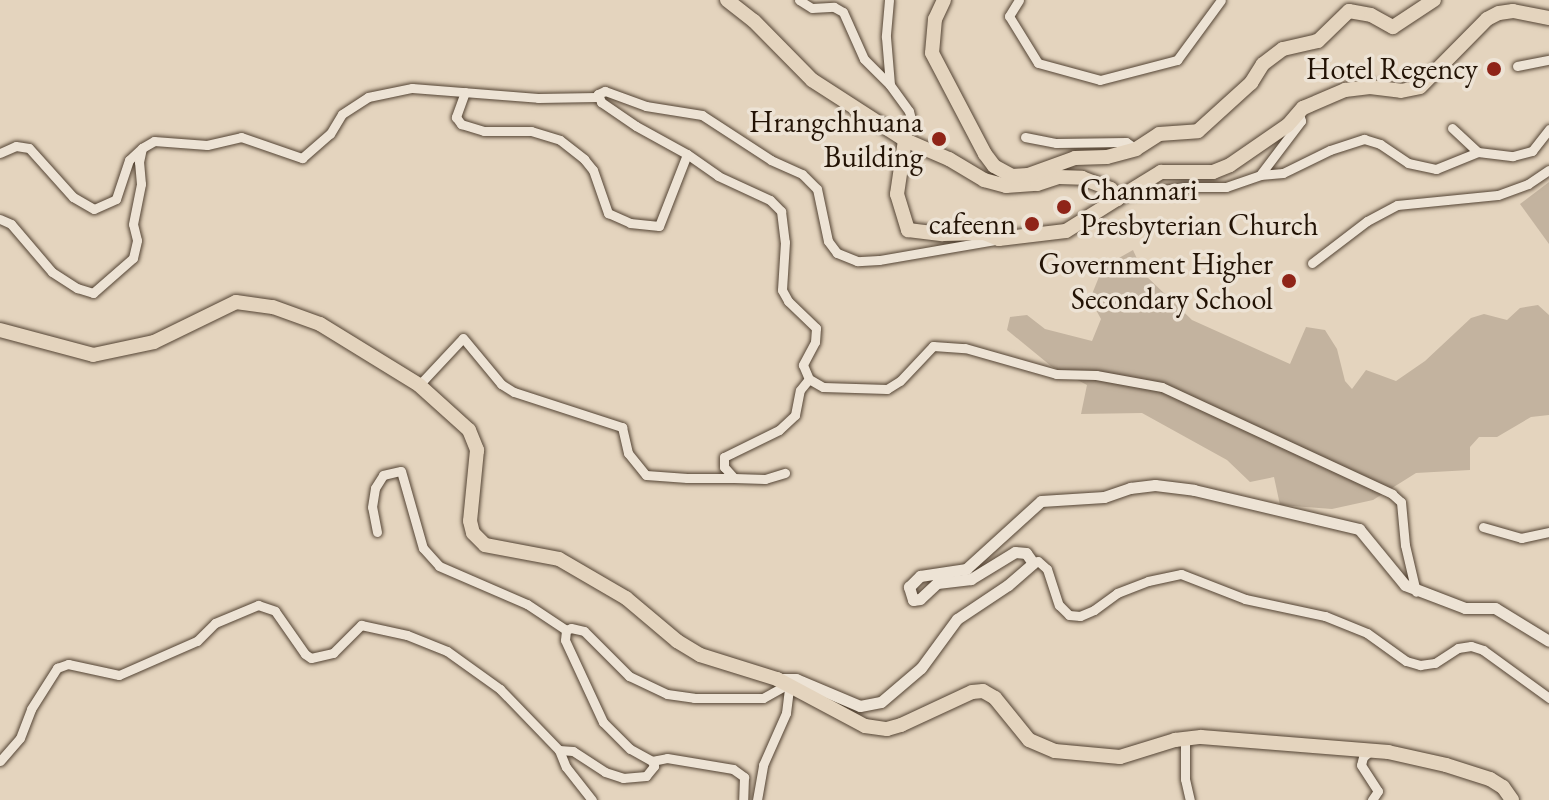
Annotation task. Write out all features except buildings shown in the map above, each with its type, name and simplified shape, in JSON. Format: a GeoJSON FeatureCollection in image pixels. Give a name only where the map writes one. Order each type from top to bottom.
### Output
{"type":"FeatureCollection","features":[{"type":"Feature","properties":{"kind":"main road"},"geometry":{"type":"LineString","coordinates":[[727,0],[735,2],[812,80],[905,140],[949,159],[984,180],[1006,186],[1037,184],[1059,177],[1082,178],[1111,189],[1120,197]]}},
{"type":"Feature","properties":{"kind":"main road"},"geometry":{"type":"LineString","coordinates":[[944,0],[935,19],[932,53],[994,166],[1012,176],[1028,175],[1075,158],[1107,157],[1136,149],[1159,134],[1198,131],[1251,83],[1263,64],[1283,49],[1318,41],[1349,11],[1371,15],[1393,27],[1434,0]]}},
{"type":"Feature","properties":{"kind":"main road"},"geometry":{"type":"LineString","coordinates":[[905,140],[897,194],[908,230],[943,234],[984,233],[999,239],[1066,231],[1161,172],[1213,172],[1230,165],[1277,133],[1299,113],[1345,90],[1370,87],[1401,91],[1420,87],[1487,19],[1499,13],[1513,11],[1549,18]]}},
{"type":"Feature","properties":{"kind":"main road"},"geometry":{"type":"LineString","coordinates":[[0,330],[29,335],[82,353],[105,354],[170,336],[221,306],[252,302],[320,324],[419,385],[456,417],[475,440],[477,465],[469,504],[470,521],[473,533],[485,545],[559,559],[626,598],[677,641],[700,655],[784,684],[848,719],[878,729],[901,725],[972,692],[983,691],[995,698],[1029,740],[1055,751],[1120,757],[1185,739],[1214,737],[1371,751],[1413,756],[1468,771],[1503,787],[1512,800]]}},
{"type":"Feature","properties":{"kind":"street"},"geometry":{"type":"LineString","coordinates":[[799,0],[812,8],[834,7],[843,12],[864,59],[890,85],[911,116],[905,140]]}},
{"type":"Feature","properties":{"kind":"street"},"geometry":{"type":"LineString","coordinates":[[889,0],[886,37],[890,85]]}},
{"type":"Feature","properties":{"kind":"street"},"geometry":{"type":"LineString","coordinates":[[1019,0],[1009,16],[1029,42],[1038,63],[1092,80],[1172,63],[1183,54],[1221,0]]}},
{"type":"Feature","properties":{"kind":"street"},"geometry":{"type":"LineString","coordinates":[[1517,66],[1549,60]]}},
{"type":"Feature","properties":{"kind":"street"},"geometry":{"type":"LineString","coordinates":[[0,153],[16,146],[29,148],[73,197],[94,209],[116,199],[129,160],[154,141],[207,145],[241,137],[302,158],[330,134],[342,114],[368,97],[412,88],[538,98],[597,97],[605,91],[646,106],[702,115],[771,160],[802,174],[817,189],[828,241],[837,253],[857,261],[894,258],[999,239]]}},
{"type":"Feature","properties":{"kind":"street"},"geometry":{"type":"LineString","coordinates":[[465,92],[456,117],[461,124],[484,131],[531,131],[560,140],[593,170],[608,213],[630,223],[659,226],[687,154]]}},
{"type":"Feature","properties":{"kind":"street"},"geometry":{"type":"LineString","coordinates":[[597,97],[636,126],[687,154],[718,176],[770,200],[781,211],[785,242],[782,290],[788,301],[816,328],[817,335],[803,365],[809,379],[823,387],[843,390],[887,389],[900,381],[933,346],[965,348],[1056,374],[1096,375],[1162,387],[1392,494],[1401,502],[1405,545],[1416,592]]}},
{"type":"Feature","properties":{"kind":"street"},"geometry":{"type":"LineString","coordinates":[[1260,175],[1301,121],[1299,113]]}},
{"type":"Feature","properties":{"kind":"street"},"geometry":{"type":"LineString","coordinates":[[1452,128],[1478,152]]}},
{"type":"Feature","properties":{"kind":"street"},"geometry":{"type":"LineString","coordinates":[[1120,197],[1184,187],[1226,187],[1260,175],[1296,169],[1330,150],[1364,139],[1380,144],[1408,163],[1430,170],[1478,152],[1513,156],[1532,151],[1549,129]]}},
{"type":"Feature","properties":{"kind":"street"},"geometry":{"type":"LineString","coordinates":[[1025,137],[1056,143],[1126,142],[1136,149]]}},
{"type":"Feature","properties":{"kind":"street"},"geometry":{"type":"LineString","coordinates":[[0,219],[11,224],[52,272],[77,288],[93,293],[133,258],[142,148]]}},
{"type":"Feature","properties":{"kind":"street"},"geometry":{"type":"LineString","coordinates":[[1312,263],[1367,221],[1397,205],[1498,195],[1528,184],[1549,170]]}},
{"type":"Feature","properties":{"kind":"street"},"geometry":{"type":"LineString","coordinates":[[419,385],[463,338],[501,384],[514,392],[622,427],[628,453],[646,475],[765,479],[785,473]]}},
{"type":"Feature","properties":{"kind":"street"},"geometry":{"type":"LineString","coordinates":[[734,478],[724,467],[724,457],[779,430],[795,415],[800,390],[809,379]]}},
{"type":"Feature","properties":{"kind":"street"},"geometry":{"type":"LineString","coordinates":[[377,532],[372,507],[375,488],[383,475],[401,471],[423,548],[439,566],[527,604],[566,630],[584,631],[629,676],[667,694],[694,698],[763,698],[796,679],[860,706],[881,702],[916,674],[957,619],[1038,561],[1047,569],[1059,605],[1069,615],[1080,616],[1117,593],[1148,581],[1181,574],[1245,599],[1325,616],[1367,633],[1406,661],[1420,665],[1435,663],[1458,648],[1471,646],[1483,650],[1549,698]]}},
{"type":"Feature","properties":{"kind":"street"},"geometry":{"type":"LineString","coordinates":[[1033,563],[1026,553],[1015,552],[971,579],[937,583],[920,599],[913,600],[908,593],[920,576],[966,569],[1041,501],[1104,497],[1130,488],[1155,485],[1194,490],[1359,529],[1381,553],[1394,575],[1416,592],[1465,608],[1495,608],[1549,641]]}},
{"type":"Feature","properties":{"kind":"street"},"geometry":{"type":"LineString","coordinates":[[1483,527],[1521,538],[1549,532]]}},
{"type":"Feature","properties":{"kind":"street"},"geometry":{"type":"LineString","coordinates":[[0,761],[20,738],[31,709],[57,668],[68,664],[119,675],[197,641],[215,623],[258,605],[275,611],[311,658],[333,653],[361,625],[407,635],[447,651],[500,689],[559,750],[566,767],[592,800]]}},
{"type":"Feature","properties":{"kind":"street"},"geometry":{"type":"LineString","coordinates":[[566,630],[565,640],[603,722],[630,749],[652,761],[667,758],[733,769],[744,777],[743,800]]}},
{"type":"Feature","properties":{"kind":"street"},"geometry":{"type":"LineString","coordinates":[[757,800],[763,765],[786,713],[784,684]]}},
{"type":"Feature","properties":{"kind":"street"},"geometry":{"type":"LineString","coordinates":[[1185,739],[1185,779],[1190,800]]}},
{"type":"Feature","properties":{"kind":"street"},"geometry":{"type":"LineString","coordinates":[[559,750],[573,751],[605,772],[623,778],[646,776],[654,766],[652,761]]}},
{"type":"Feature","properties":{"kind":"street"},"geometry":{"type":"LineString","coordinates":[[1371,751],[1363,757],[1361,765],[1378,791],[1372,800]]}},
{"type":"Feature","properties":{"kind":"shaded area"},"geometry":{"type":"Polygon","coordinates":[[[1549,182],[1549,244],[1520,204],[1549,182]]]}},
{"type":"Feature","properties":{"kind":"shaded area"},"geometry":{"type":"Polygon","coordinates":[[[1133,250],[1144,274],[1192,320],[1290,364],[1306,327],[1325,330],[1337,349],[1345,381],[1352,389],[1366,370],[1396,381],[1425,361],[1471,318],[1484,314],[1507,320],[1520,308],[1538,305],[1549,315],[1549,415],[1531,417],[1497,437],[1479,437],[1470,447],[1470,470],[1416,473],[1373,500],[1332,509],[1280,505],[1274,477],[1250,482],[1227,460],[1142,413],[1081,414],[1087,385],[1051,366],[1007,330],[1010,317],[1027,315],[1045,329],[1092,341],[1101,319],[1090,299],[1103,267],[1133,250]]]}},
{"type":"Feature","properties":{"kind":"place","name":"Hotel Regency"},"geometry":{"type":"Point","coordinates":[1494,69]}},
{"type":"Feature","properties":{"kind":"place","name":"Hrangchhuana Building"},"geometry":{"type":"Point","coordinates":[939,139]}},
{"type":"Feature","properties":{"kind":"place","name":"Chanmari Presbyterian Church"},"geometry":{"type":"Point","coordinates":[1064,207]}},
{"type":"Feature","properties":{"kind":"place","name":"cafeenn"},"geometry":{"type":"Point","coordinates":[1032,224]}},
{"type":"Feature","properties":{"kind":"place","name":"Government Higher Secondary School"},"geometry":{"type":"Point","coordinates":[1289,281]}}]}
